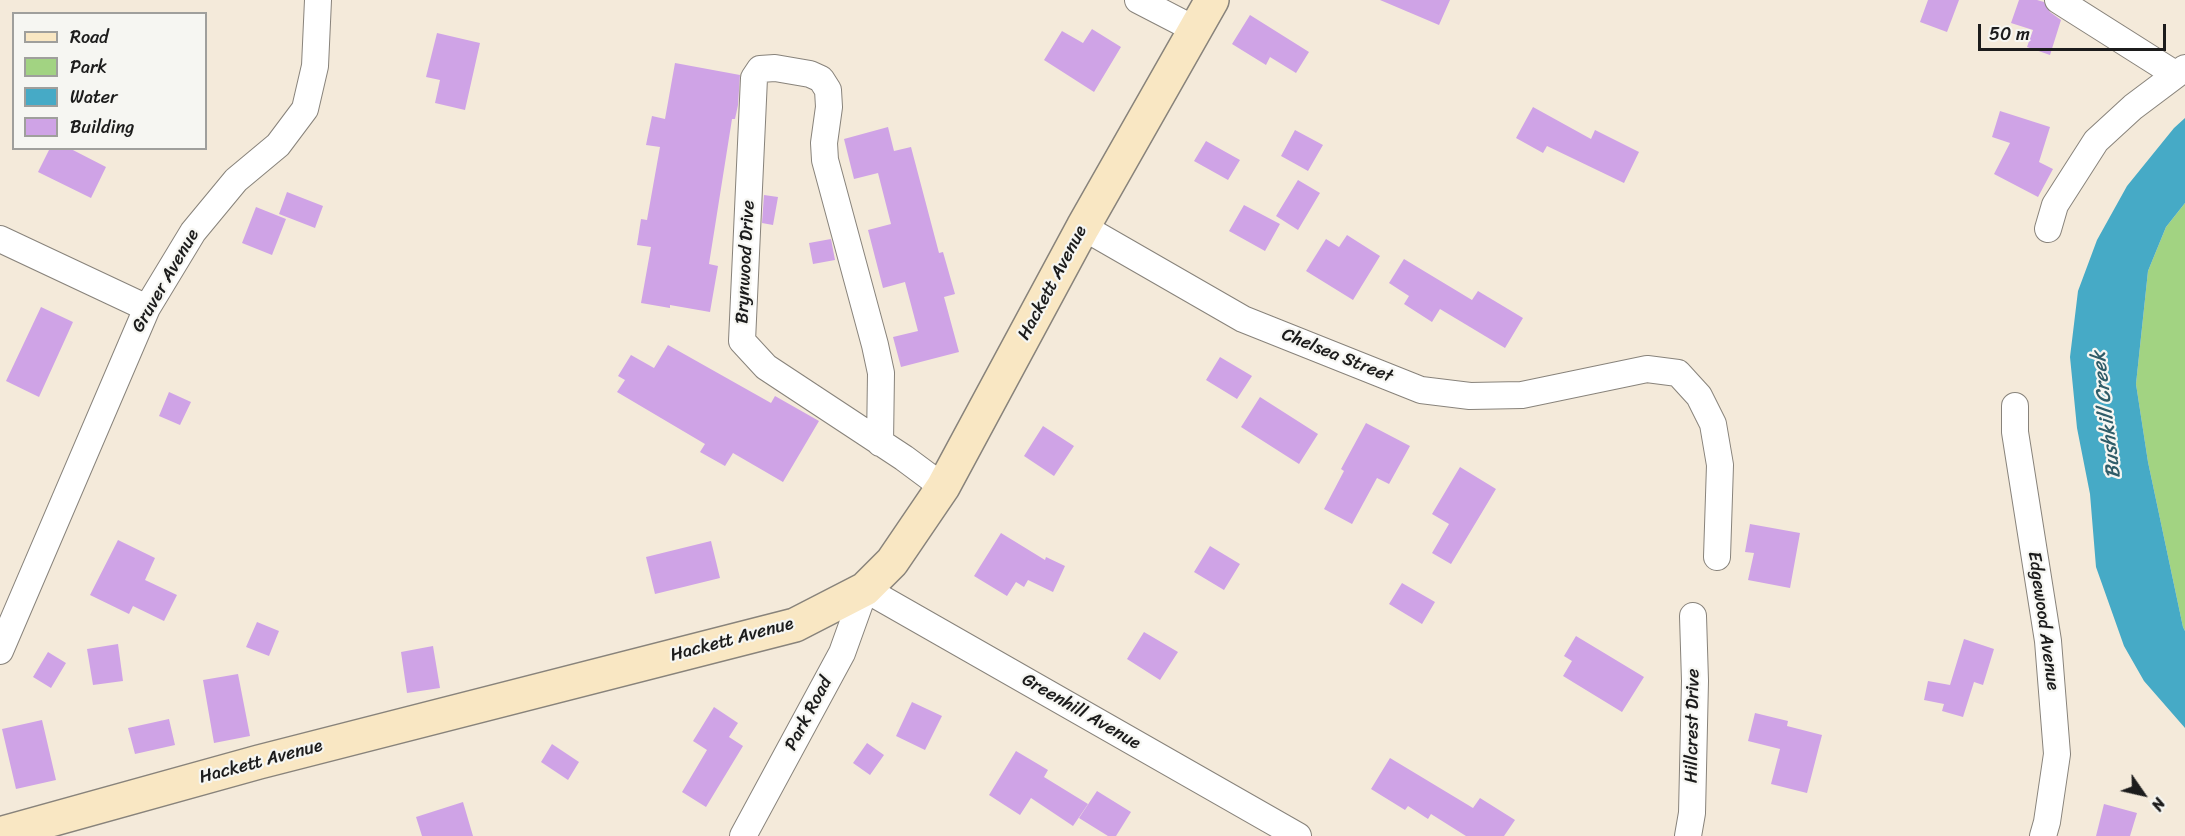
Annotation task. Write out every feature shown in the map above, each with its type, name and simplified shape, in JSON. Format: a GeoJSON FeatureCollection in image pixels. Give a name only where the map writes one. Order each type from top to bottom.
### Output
{"type":"FeatureCollection","features":[{"type":"Feature","properties":{"kind":"main road","name":"Hackett Avenue"},"geometry":{"type":"LineString","coordinates":[[0,834],[259,762],[795,625],[865,589],[892,562],[943,487],[1083,227],[1212,0]]}},
{"type":"Feature","properties":{"kind":"street","name":"Gruver Avenue"},"geometry":{"type":"LineString","coordinates":[[0,651],[147,308],[193,232],[204,218],[236,180],[278,145],[305,109],[315,66],[318,0]]}},
{"type":"Feature","properties":{"kind":"street"},"geometry":{"type":"LineString","coordinates":[[1138,0],[1196,30]]}},
{"type":"Feature","properties":{"kind":"street"},"geometry":{"type":"LineString","coordinates":[[2048,229],[2055,205],[2096,141],[2133,107],[2180,71],[2058,0]]}},
{"type":"Feature","properties":{"kind":"street","name":"Brynwood Drive"},"geometry":{"type":"LineString","coordinates":[[880,443],[881,373],[825,160],[828,90],[821,79],[810,74],[775,68],[760,69],[754,78],[742,341],[766,367],[943,487]]}},
{"type":"Feature","properties":{"kind":"street","name":"Chelsea Street"},"geometry":{"type":"LineString","coordinates":[[1083,227],[1243,319],[1421,390],[1470,396],[1522,395],[1647,369],[1678,373],[1699,396],[1713,424],[1720,465],[1717,557]]}},
{"type":"Feature","properties":{"kind":"street"},"geometry":{"type":"LineString","coordinates":[[0,239],[147,308]]}},
{"type":"Feature","properties":{"kind":"street","name":"Edgewood Avenue"},"geometry":{"type":"LineString","coordinates":[[2015,406],[2015,432],[2048,641],[2057,754],[2043,836]]}},
{"type":"Feature","properties":{"kind":"street","name":"Greenhill Avenue"},"geometry":{"type":"LineString","coordinates":[[865,589],[1283,832]]}},
{"type":"Feature","properties":{"kind":"street","name":"Park Road"},"geometry":{"type":"LineString","coordinates":[[743,836],[842,653],[865,589]]}},
{"type":"Feature","properties":{"kind":"street","name":"Hillcrest Drive"},"geometry":{"type":"LineString","coordinates":[[1688,836],[1692,802],[1695,681],[1693,616]]}},
{"type":"Feature","properties":{"kind":"green space"},"geometry":{"type":"Polygon","coordinates":[[[2185,203],[2185,631],[2148,462],[2136,384],[2148,271],[2166,227],[2185,203]]]}},
{"type":"Feature","properties":{"kind":"water","name":"Bushkill Creek"},"geometry":{"type":"Polygon","coordinates":[[[2185,118],[2185,203],[2166,227],[2148,271],[2136,384],[2148,462],[2185,631],[2185,728],[2144,681],[2124,646],[2096,567],[2090,494],[2077,428],[2070,357],[2078,291],[2097,240],[2127,186],[2174,128],[2185,118]]]}},
{"type":"Feature","properties":{"kind":"building"},"geometry":{"type":"Polygon","coordinates":[[[1380,0],[1450,0],[1439,25],[1380,0]]]}},
{"type":"Feature","properties":{"kind":"building"},"geometry":{"type":"Polygon","coordinates":[[[1928,0],[1959,0],[1947,32],[1920,22],[1928,0]]]}},
{"type":"Feature","properties":{"kind":"building"},"geometry":{"type":"Polygon","coordinates":[[[2019,0],[2044,2],[2050,12],[2061,20],[2050,55],[2027,47],[2033,30],[2011,23],[2019,0]]]}},
{"type":"Feature","properties":{"kind":"building"},"geometry":{"type":"Polygon","coordinates":[[[1250,15],[1309,52],[1296,73],[1270,57],[1266,65],[1232,44],[1250,15]]]}},
{"type":"Feature","properties":{"kind":"building"},"geometry":{"type":"Polygon","coordinates":[[[1092,29],[1121,47],[1094,92],[1044,60],[1062,31],[1083,43],[1092,29]]]}},
{"type":"Feature","properties":{"kind":"building"},"geometry":{"type":"Polygon","coordinates":[[[437,33],[480,43],[465,110],[435,103],[440,80],[426,77],[437,33]]]}},
{"type":"Feature","properties":{"kind":"building"},"geometry":{"type":"Polygon","coordinates":[[[675,63],[740,75],[738,105],[735,119],[732,119],[709,264],[718,266],[710,312],[641,303],[651,247],[637,245],[641,219],[647,220],[660,147],[646,145],[652,116],[665,119],[675,63]]]}},
{"type":"Feature","properties":{"kind":"building"},"geometry":{"type":"Polygon","coordinates":[[[1533,107],[1591,139],[1595,130],[1639,152],[1624,183],[1547,146],[1543,153],[1516,138],[1533,107]]]}},
{"type":"Feature","properties":{"kind":"building"},"geometry":{"type":"Polygon","coordinates":[[[2000,111],[2050,127],[2039,162],[2053,169],[2038,197],[1994,174],[2010,143],[1992,137],[2000,111]]]}},
{"type":"Feature","properties":{"kind":"building"},"geometry":{"type":"Polygon","coordinates":[[[888,127],[894,151],[911,147],[939,253],[943,252],[955,294],[944,297],[959,352],[901,367],[893,337],[918,331],[905,282],[883,288],[868,230],[891,224],[878,173],[854,179],[844,139],[888,127]]]}},
{"type":"Feature","properties":{"kind":"building"},"geometry":{"type":"Polygon","coordinates":[[[1295,130],[1323,145],[1308,171],[1281,156],[1295,130]]]}},
{"type":"Feature","properties":{"kind":"building"},"geometry":{"type":"Polygon","coordinates":[[[1206,141],[1240,160],[1228,180],[1194,161],[1206,141]]]}},
{"type":"Feature","properties":{"kind":"building"},"geometry":{"type":"Polygon","coordinates":[[[49,150],[73,150],[106,167],[91,198],[38,172],[49,150]]]}},
{"type":"Feature","properties":{"kind":"building"},"geometry":{"type":"Polygon","coordinates":[[[1298,180],[1320,193],[1298,230],[1276,216],[1298,180]]]}},
{"type":"Feature","properties":{"kind":"building"},"geometry":{"type":"Polygon","coordinates":[[[287,192],[323,206],[315,228],[279,214],[287,192]]]}},
{"type":"Feature","properties":{"kind":"building"},"geometry":{"type":"Polygon","coordinates":[[[764,195],[778,197],[773,225],[762,223],[764,195]]]}},
{"type":"Feature","properties":{"kind":"building"},"geometry":{"type":"Polygon","coordinates":[[[1244,205],[1280,224],[1265,251],[1229,231],[1244,205]]]}},
{"type":"Feature","properties":{"kind":"building"},"geometry":{"type":"Polygon","coordinates":[[[256,207],[286,219],[272,255],[242,243],[256,207]]]}},
{"type":"Feature","properties":{"kind":"building"},"geometry":{"type":"Polygon","coordinates":[[[1347,235],[1380,256],[1353,300],[1306,271],[1326,239],[1339,247],[1347,235]]]}},
{"type":"Feature","properties":{"kind":"building"},"geometry":{"type":"Polygon","coordinates":[[[831,239],[835,260],[813,264],[809,243],[831,239]]]}},
{"type":"Feature","properties":{"kind":"building"},"geometry":{"type":"Polygon","coordinates":[[[1404,259],[1472,300],[1478,291],[1523,318],[1505,348],[1440,309],[1432,322],[1404,304],[1409,296],[1389,283],[1404,259]]]}},
{"type":"Feature","properties":{"kind":"building"},"geometry":{"type":"Polygon","coordinates":[[[41,307],[73,322],[39,397],[6,381],[41,307]]]}},
{"type":"Feature","properties":{"kind":"building"},"geometry":{"type":"Polygon","coordinates":[[[668,345],[771,403],[775,396],[819,421],[783,482],[733,453],[725,466],[700,452],[705,444],[617,392],[625,380],[618,376],[631,355],[654,368],[668,345]]]}},
{"type":"Feature","properties":{"kind":"building"},"geometry":{"type":"Polygon","coordinates":[[[1220,357],[1252,376],[1237,399],[1206,380],[1220,357]]]}},
{"type":"Feature","properties":{"kind":"building"},"geometry":{"type":"Polygon","coordinates":[[[169,392],[191,402],[180,425],[159,416],[169,392]]]}},
{"type":"Feature","properties":{"kind":"building"},"geometry":{"type":"Polygon","coordinates":[[[1260,397],[1318,434],[1299,464],[1241,427],[1260,397]]]}},
{"type":"Feature","properties":{"kind":"building"},"geometry":{"type":"Polygon","coordinates":[[[1366,423],[1410,446],[1389,484],[1377,478],[1352,524],[1324,509],[1344,471],[1341,469],[1366,423]]]}},
{"type":"Feature","properties":{"kind":"building"},"geometry":{"type":"Polygon","coordinates":[[[1043,426],[1074,446],[1054,476],[1024,456],[1043,426]]]}},
{"type":"Feature","properties":{"kind":"building"},"geometry":{"type":"Polygon","coordinates":[[[1460,467],[1496,489],[1451,564],[1432,553],[1449,524],[1432,514],[1460,467]]]}},
{"type":"Feature","properties":{"kind":"building"},"geometry":{"type":"Polygon","coordinates":[[[1750,524],[1800,533],[1790,588],[1748,580],[1754,553],[1745,552],[1750,524]]]}},
{"type":"Feature","properties":{"kind":"building"},"geometry":{"type":"Polygon","coordinates":[[[1001,533],[1045,560],[1046,557],[1065,566],[1053,592],[1028,580],[1024,587],[1016,582],[1007,596],[974,576],[1001,533]]]}},
{"type":"Feature","properties":{"kind":"building"},"geometry":{"type":"Polygon","coordinates":[[[118,540],[155,558],[145,580],[177,595],[164,621],[133,606],[129,614],[90,595],[118,540]]]}},
{"type":"Feature","properties":{"kind":"building"},"geometry":{"type":"Polygon","coordinates":[[[711,541],[720,578],[655,594],[646,557],[711,541]]]}},
{"type":"Feature","properties":{"kind":"building"},"geometry":{"type":"Polygon","coordinates":[[[1210,546],[1240,564],[1224,590],[1194,572],[1210,546]]]}},
{"type":"Feature","properties":{"kind":"building"},"geometry":{"type":"Polygon","coordinates":[[[1402,583],[1435,602],[1422,624],[1389,604],[1402,583]]]}},
{"type":"Feature","properties":{"kind":"building"},"geometry":{"type":"Polygon","coordinates":[[[257,622],[279,631],[269,656],[246,647],[257,622]]]}},
{"type":"Feature","properties":{"kind":"building"},"geometry":{"type":"Polygon","coordinates":[[[1144,632],[1178,652],[1160,680],[1127,659],[1144,632]]]}},
{"type":"Feature","properties":{"kind":"building"},"geometry":{"type":"Polygon","coordinates":[[[1576,636],[1644,677],[1622,712],[1563,676],[1572,661],[1564,656],[1576,636]]]}},
{"type":"Feature","properties":{"kind":"building"},"geometry":{"type":"Polygon","coordinates":[[[1964,639],[1994,649],[1983,685],[1974,682],[1963,717],[1942,711],[1944,704],[1924,700],[1928,681],[1950,685],[1964,639]]]}},
{"type":"Feature","properties":{"kind":"building"},"geometry":{"type":"Polygon","coordinates":[[[118,644],[123,681],[93,685],[87,649],[118,644]]]}},
{"type":"Feature","properties":{"kind":"building"},"geometry":{"type":"Polygon","coordinates":[[[433,646],[440,688],[407,693],[401,652],[433,646]]]}},
{"type":"Feature","properties":{"kind":"building"},"geometry":{"type":"Polygon","coordinates":[[[48,652],[66,663],[51,688],[33,677],[48,652]]]}},
{"type":"Feature","properties":{"kind":"building"},"geometry":{"type":"Polygon","coordinates":[[[238,674],[250,736],[214,743],[203,680],[238,674]]]}},
{"type":"Feature","properties":{"kind":"building"},"geometry":{"type":"Polygon","coordinates":[[[912,702],[942,716],[925,750],[896,736],[912,702]]]}},
{"type":"Feature","properties":{"kind":"building"},"geometry":{"type":"Polygon","coordinates":[[[714,707],[738,723],[729,737],[743,746],[706,807],[682,792],[707,750],[693,741],[714,707]]]}},
{"type":"Feature","properties":{"kind":"building"},"geometry":{"type":"Polygon","coordinates":[[[1755,713],[1788,721],[1787,726],[1822,735],[1807,793],[1771,784],[1780,749],[1748,741],[1755,713]]]}},
{"type":"Feature","properties":{"kind":"building"},"geometry":{"type":"Polygon","coordinates":[[[169,719],[175,745],[135,754],[128,728],[169,719]]]}},
{"type":"Feature","properties":{"kind":"building"},"geometry":{"type":"Polygon","coordinates":[[[42,720],[56,780],[16,789],[2,729],[42,720]]]}},
{"type":"Feature","properties":{"kind":"building"},"geometry":{"type":"Polygon","coordinates":[[[867,743],[884,755],[870,775],[853,763],[867,743]]]}},
{"type":"Feature","properties":{"kind":"building"},"geometry":{"type":"Polygon","coordinates":[[[552,744],[579,762],[568,780],[541,762],[552,744]]]}},
{"type":"Feature","properties":{"kind":"building"},"geometry":{"type":"Polygon","coordinates":[[[1016,751],[1048,770],[1044,777],[1088,804],[1073,826],[1031,798],[1020,815],[989,795],[1016,751]]]}},
{"type":"Feature","properties":{"kind":"building"},"geometry":{"type":"Polygon","coordinates":[[[1390,758],[1473,808],[1480,798],[1515,820],[1504,836],[1466,836],[1431,814],[1428,819],[1408,806],[1405,810],[1371,789],[1390,758]]]}},
{"type":"Feature","properties":{"kind":"building"},"geometry":{"type":"Polygon","coordinates":[[[1097,791],[1131,812],[1116,836],[1108,836],[1079,818],[1097,791]]]}},
{"type":"Feature","properties":{"kind":"building"},"geometry":{"type":"Polygon","coordinates":[[[463,802],[473,836],[422,836],[416,817],[463,802]]]}},
{"type":"Feature","properties":{"kind":"building"},"geometry":{"type":"Polygon","coordinates":[[[2104,804],[2137,813],[2130,836],[2096,836],[2104,804]]]}}]}
